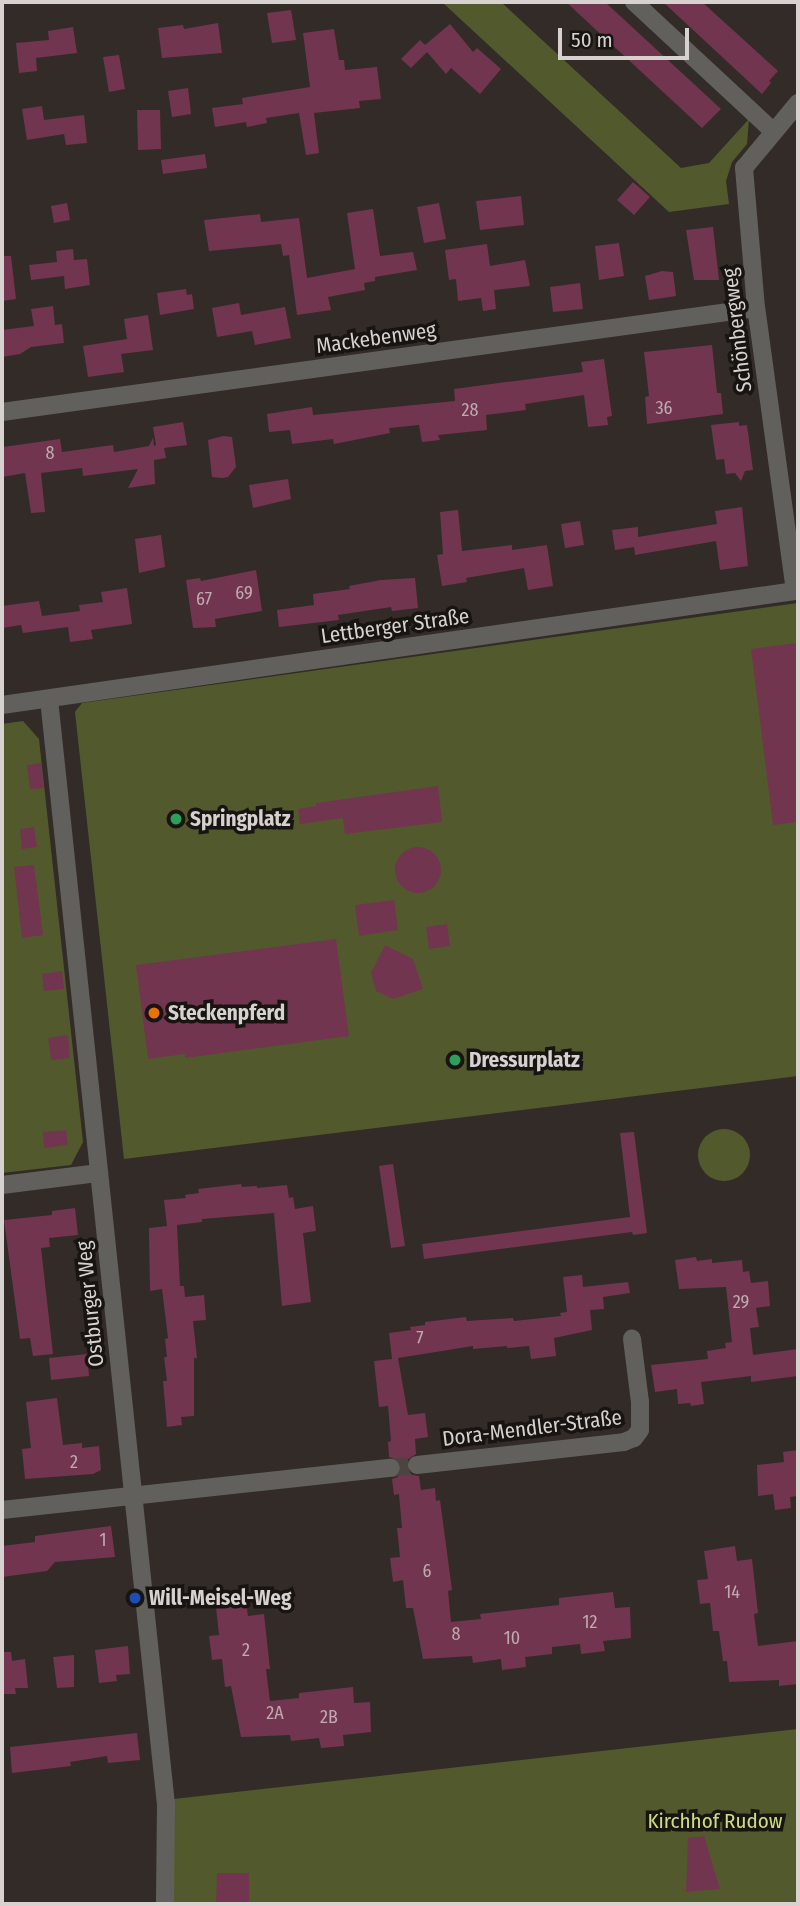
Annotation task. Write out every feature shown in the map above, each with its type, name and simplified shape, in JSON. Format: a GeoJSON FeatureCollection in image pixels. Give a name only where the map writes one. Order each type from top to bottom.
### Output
{"type":"FeatureCollection","features":[{"type":"Feature","properties":{"kind":"street"},"geometry":{"type":"LineString","coordinates":[[634,2],[773,131],[798,103]]}},
{"type":"Feature","properties":{"kind":"street","name":"Schönbergweg"},"geometry":{"type":"LineString","coordinates":[[773,131],[744,168],[744,187],[757,308],[795,591]]}},
{"type":"Feature","properties":{"kind":"street","name":"Mackebenweg"},"geometry":{"type":"LineString","coordinates":[[2,412],[757,308]]}},
{"type":"Feature","properties":{"kind":"street","name":"Lettberger Straße"},"geometry":{"type":"LineString","coordinates":[[2,705],[795,591]]}},
{"type":"Feature","properties":{"kind":"street","name":"Ostburger Weg"},"geometry":{"type":"LineString","coordinates":[[49,699],[166,1805],[165,1904]]}},
{"type":"Feature","properties":{"kind":"street"},"geometry":{"type":"LineString","coordinates":[[2,1185],[99,1173]]}},
{"type":"Feature","properties":{"kind":"street","name":"Dora-Mendler-Straße"},"geometry":{"type":"LineString","coordinates":[[418,1465],[624,1442],[635,1438],[640,1430],[640,1402],[632,1339]]}},
{"type":"Feature","properties":{"kind":"street"},"geometry":{"type":"LineString","coordinates":[[2,1510],[391,1468]]}},
{"type":"Feature","properties":{"kind":"green space"},"geometry":{"type":"Polygon","coordinates":[[[442,2],[501,2],[681,168],[709,163],[749,119],[747,144],[732,162],[726,181],[729,204],[669,212],[442,2]]]}},
{"type":"Feature","properties":{"kind":"green space"},"geometry":{"type":"Polygon","coordinates":[[[798,603],[798,1076],[124,1159],[75,712],[82,703],[798,603]]]}},
{"type":"Feature","properties":{"kind":"green space"},"geometry":{"type":"Polygon","coordinates":[[[23,721],[39,739],[83,1142],[71,1165],[2,1173],[2,724],[23,721]]]}},
{"type":"Feature","properties":{"kind":"green space"},"geometry":{"type":"Polygon","coordinates":[[[724,1129],[734,1131],[742,1137],[748,1145],[748,1165],[742,1173],[734,1179],[724,1181],[714,1179],[706,1173],[700,1165],[698,1155],[700,1145],[706,1137],[714,1131],[724,1129]]]}},
{"type":"Feature","properties":{"kind":"green space","name":"Kirchhof Rudow"},"geometry":{"type":"Polygon","coordinates":[[[798,1729],[798,1904],[173,1904],[174,1799],[798,1729]]]}},
{"type":"Feature","properties":{"kind":"building"},"geometry":{"type":"Polygon","coordinates":[[[566,2],[605,2],[721,109],[702,128],[566,2]]]}},
{"type":"Feature","properties":{"kind":"building"},"geometry":{"type":"Polygon","coordinates":[[[663,2],[702,2],[778,71],[762,94],[663,2]]]}},
{"type":"Feature","properties":{"kind":"building"},"geometry":{"type":"Polygon","coordinates":[[[291,10],[296,40],[272,43],[267,13],[291,10]]]}},
{"type":"Feature","properties":{"kind":"building"},"geometry":{"type":"Polygon","coordinates":[[[218,23],[222,53],[162,58],[158,28],[183,25],[184,29],[218,23]]]}},
{"type":"Feature","properties":{"kind":"building"},"geometry":{"type":"Polygon","coordinates":[[[450,24],[473,52],[477,48],[501,69],[480,94],[451,68],[446,74],[427,52],[411,68],[401,59],[420,40],[425,45],[450,24]]]}},
{"type":"Feature","properties":{"kind":"building"},"geometry":{"type":"Polygon","coordinates":[[[73,27],[77,53],[36,58],[37,71],[19,73],[16,43],[49,40],[48,31],[73,27]]]}},
{"type":"Feature","properties":{"kind":"building"},"geometry":{"type":"Polygon","coordinates":[[[334,29],[339,60],[344,60],[345,70],[377,67],[381,99],[359,101],[360,108],[314,113],[319,153],[306,155],[299,113],[266,118],[267,123],[247,127],[246,122],[215,127],[212,108],[243,104],[242,98],[310,87],[303,33],[334,29]]]}},
{"type":"Feature","properties":{"kind":"building"},"geometry":{"type":"Polygon","coordinates":[[[119,55],[125,89],[109,92],[103,57],[119,55]]]}},
{"type":"Feature","properties":{"kind":"building"},"geometry":{"type":"Polygon","coordinates":[[[188,88],[191,114],[172,117],[168,91],[188,88]]]}},
{"type":"Feature","properties":{"kind":"building"},"geometry":{"type":"Polygon","coordinates":[[[42,106],[44,120],[84,115],[87,143],[66,145],[64,134],[27,140],[22,109],[42,106]]]}},
{"type":"Feature","properties":{"kind":"building"},"geometry":{"type":"Polygon","coordinates":[[[137,110],[160,110],[161,149],[138,150],[137,110]]]}},
{"type":"Feature","properties":{"kind":"building"},"geometry":{"type":"Polygon","coordinates":[[[205,154],[207,168],[163,174],[161,160],[205,154]]]}},
{"type":"Feature","properties":{"kind":"building"},"geometry":{"type":"Polygon","coordinates":[[[633,182],[650,197],[634,215],[617,200],[633,182]]]}},
{"type":"Feature","properties":{"kind":"building"},"geometry":{"type":"Polygon","coordinates":[[[521,196],[524,225],[480,230],[476,201],[521,196]]]}},
{"type":"Feature","properties":{"kind":"building"},"geometry":{"type":"Polygon","coordinates":[[[67,203],[70,220],[54,223],[51,206],[67,203]]]}},
{"type":"Feature","properties":{"kind":"building"},"geometry":{"type":"Polygon","coordinates":[[[439,203],[446,239],[424,243],[417,207],[439,203]]]}},
{"type":"Feature","properties":{"kind":"building"},"geometry":{"type":"Polygon","coordinates":[[[373,209],[380,256],[413,252],[417,270],[375,277],[375,281],[364,283],[365,290],[328,297],[331,310],[297,315],[289,255],[283,256],[281,244],[209,251],[204,220],[260,214],[261,222],[299,218],[307,278],[355,269],[347,213],[373,209]]]}},
{"type":"Feature","properties":{"kind":"building"},"geometry":{"type":"Polygon","coordinates":[[[713,227],[719,280],[694,280],[686,230],[713,227]]]}},
{"type":"Feature","properties":{"kind":"building"},"geometry":{"type":"Polygon","coordinates":[[[619,243],[624,276],[599,280],[595,246],[619,243]]]}},
{"type":"Feature","properties":{"kind":"building"},"geometry":{"type":"Polygon","coordinates":[[[487,244],[490,266],[525,260],[530,286],[494,290],[496,309],[483,311],[481,298],[458,301],[456,279],[449,280],[445,250],[487,244]]]}},
{"type":"Feature","properties":{"kind":"building"},"geometry":{"type":"Polygon","coordinates":[[[73,249],[74,260],[87,259],[90,285],[65,289],[64,276],[31,280],[29,265],[57,262],[56,251],[73,249]]]}},
{"type":"Feature","properties":{"kind":"building"},"geometry":{"type":"Polygon","coordinates":[[[2,256],[11,256],[16,299],[2,301],[2,256]]]}},
{"type":"Feature","properties":{"kind":"building"},"geometry":{"type":"Polygon","coordinates":[[[662,271],[673,272],[676,296],[649,300],[645,276],[662,271]]]}},
{"type":"Feature","properties":{"kind":"building"},"geometry":{"type":"Polygon","coordinates":[[[580,283],[583,309],[553,312],[550,287],[580,283]]]}},
{"type":"Feature","properties":{"kind":"building"},"geometry":{"type":"Polygon","coordinates":[[[186,289],[187,295],[192,294],[194,309],[160,315],[157,293],[186,289]]]}},
{"type":"Feature","properties":{"kind":"building"},"geometry":{"type":"Polygon","coordinates":[[[239,303],[241,315],[285,307],[291,338],[255,345],[252,331],[217,337],[212,308],[239,303]]]}},
{"type":"Feature","properties":{"kind":"building"},"geometry":{"type":"Polygon","coordinates":[[[53,306],[55,325],[62,324],[64,343],[31,347],[20,354],[2,357],[2,330],[34,326],[31,309],[53,306]]]}},
{"type":"Feature","properties":{"kind":"building"},"geometry":{"type":"Polygon","coordinates":[[[148,315],[153,350],[121,354],[124,372],[88,377],[83,346],[127,339],[124,319],[148,315]]]}},
{"type":"Feature","properties":{"kind":"building"},"geometry":{"type":"Polygon","coordinates":[[[712,345],[717,393],[721,393],[723,414],[647,424],[645,397],[649,396],[644,352],[712,345]]]}},
{"type":"Feature","properties":{"kind":"building"},"geometry":{"type":"Polygon","coordinates":[[[604,359],[612,416],[607,417],[608,425],[588,427],[584,395],[525,404],[526,410],[486,415],[487,430],[438,435],[440,440],[422,442],[419,425],[389,428],[390,433],[334,444],[333,439],[292,444],[290,430],[269,432],[267,414],[312,407],[313,415],[455,401],[454,389],[583,372],[581,362],[604,359]]]}},
{"type":"Feature","properties":{"kind":"building"},"geometry":{"type":"Polygon","coordinates":[[[183,422],[187,445],[164,448],[166,458],[154,460],[155,484],[128,488],[138,469],[83,476],[82,468],[41,473],[45,512],[31,513],[25,473],[2,477],[3,447],[60,439],[62,452],[113,445],[114,452],[149,446],[153,438],[154,446],[153,427],[183,422]]]}},
{"type":"Feature","properties":{"kind":"building"},"geometry":{"type":"Polygon","coordinates":[[[739,422],[739,426],[747,425],[753,470],[745,471],[741,481],[735,473],[726,474],[724,459],[716,460],[711,425],[739,422]]]}},
{"type":"Feature","properties":{"kind":"building"},"geometry":{"type":"Polygon","coordinates":[[[223,436],[232,437],[236,467],[228,477],[212,477],[208,440],[223,436]]]}},
{"type":"Feature","properties":{"kind":"building"},"geometry":{"type":"Polygon","coordinates":[[[288,479],[291,499],[253,508],[249,485],[288,479]]]}},
{"type":"Feature","properties":{"kind":"building"},"geometry":{"type":"Polygon","coordinates":[[[742,507],[748,566],[720,570],[716,541],[635,555],[634,547],[615,550],[612,530],[638,527],[638,537],[717,524],[715,511],[742,507]]]}},
{"type":"Feature","properties":{"kind":"building"},"geometry":{"type":"Polygon","coordinates":[[[458,510],[462,551],[512,545],[512,550],[547,545],[553,586],[528,590],[524,568],[466,578],[467,582],[442,586],[437,555],[443,554],[440,512],[458,510]]]}},
{"type":"Feature","properties":{"kind":"building"},"geometry":{"type":"Polygon","coordinates":[[[580,521],[584,545],[565,548],[561,524],[580,521]]]}},
{"type":"Feature","properties":{"kind":"building"},"geometry":{"type":"Polygon","coordinates":[[[161,535],[165,567],[139,573],[135,539],[161,535]]]}},
{"type":"Feature","properties":{"kind":"building"},"geometry":{"type":"Polygon","coordinates":[[[256,570],[262,611],[215,619],[216,627],[193,628],[186,580],[200,578],[201,581],[256,570]]]}},
{"type":"Feature","properties":{"kind":"building"},"geometry":{"type":"Polygon","coordinates":[[[415,578],[418,608],[392,611],[391,607],[338,615],[339,620],[279,627],[277,610],[314,605],[313,594],[350,589],[349,586],[381,580],[415,578]]]}},
{"type":"Feature","properties":{"kind":"building"},"geometry":{"type":"Polygon","coordinates":[[[127,588],[132,624],[91,630],[93,639],[70,642],[68,627],[23,633],[21,625],[2,628],[2,606],[39,601],[42,616],[80,611],[79,605],[103,602],[101,592],[127,588]]]}},
{"type":"Feature","properties":{"kind":"building"},"geometry":{"type":"Polygon","coordinates":[[[798,643],[798,822],[773,825],[751,649],[798,643]]]}},
{"type":"Feature","properties":{"kind":"building"},"geometry":{"type":"Polygon","coordinates":[[[41,763],[44,788],[30,789],[27,765],[41,763]]]}},
{"type":"Feature","properties":{"kind":"building"},"geometry":{"type":"Polygon","coordinates":[[[438,786],[442,822],[345,834],[343,818],[300,824],[298,809],[316,806],[316,803],[438,786]]]}},
{"type":"Feature","properties":{"kind":"building"},"geometry":{"type":"Polygon","coordinates":[[[34,827],[37,847],[22,849],[20,829],[34,827]]]}},
{"type":"Feature","properties":{"kind":"building"},"geometry":{"type":"Polygon","coordinates":[[[418,847],[434,854],[441,870],[434,886],[418,893],[402,886],[395,870],[402,854],[418,847]]]}},
{"type":"Feature","properties":{"kind":"building"},"geometry":{"type":"Polygon","coordinates":[[[34,865],[43,935],[22,938],[14,867],[34,865]]]}},
{"type":"Feature","properties":{"kind":"building"},"geometry":{"type":"Polygon","coordinates":[[[394,900],[398,930],[359,936],[355,905],[394,900]]]}},
{"type":"Feature","properties":{"kind":"building"},"geometry":{"type":"Polygon","coordinates":[[[447,924],[450,946],[429,949],[426,927],[447,924]]]}},
{"type":"Feature","properties":{"kind":"building"},"geometry":{"type":"Polygon","coordinates":[[[336,939],[349,1036],[185,1058],[185,1054],[148,1059],[136,965],[336,939]]]}},
{"type":"Feature","properties":{"kind":"building"},"geometry":{"type":"Polygon","coordinates":[[[385,945],[413,959],[423,989],[393,999],[376,991],[371,973],[385,945]]]}},
{"type":"Feature","properties":{"kind":"building"},"geometry":{"type":"Polygon","coordinates":[[[62,971],[64,989],[44,991],[42,974],[62,971]]]}},
{"type":"Feature","properties":{"kind":"building"},"geometry":{"type":"Polygon","coordinates":[[[68,1035],[70,1058],[51,1060],[48,1038],[68,1035]]]}},
{"type":"Feature","properties":{"kind":"building"},"geometry":{"type":"Polygon","coordinates":[[[66,1130],[68,1145],[44,1148],[43,1132],[66,1130]]]}},
{"type":"Feature","properties":{"kind":"building"},"geometry":{"type":"Polygon","coordinates":[[[634,1132],[647,1233],[633,1235],[632,1232],[424,1259],[422,1244],[630,1217],[620,1133],[634,1132]]]}},
{"type":"Feature","properties":{"kind":"building"},"geometry":{"type":"Polygon","coordinates":[[[393,1164],[405,1246],[391,1248],[379,1166],[393,1164]]]}},
{"type":"Feature","properties":{"kind":"building"},"geometry":{"type":"Polygon","coordinates":[[[241,1184],[242,1187],[257,1188],[287,1185],[289,1198],[293,1197],[295,1209],[313,1206],[316,1231],[303,1233],[311,1302],[282,1306],[274,1213],[202,1219],[202,1222],[177,1225],[180,1286],[184,1286],[185,1297],[204,1295],[206,1320],[193,1321],[197,1358],[194,1358],[194,1416],[181,1417],[182,1425],[167,1427],[163,1381],[167,1381],[164,1357],[167,1357],[165,1339],[168,1338],[162,1289],[150,1291],[149,1228],[167,1226],[164,1200],[186,1198],[185,1195],[199,1193],[198,1189],[241,1184]]]}},
{"type":"Feature","properties":{"kind":"building"},"geometry":{"type":"Polygon","coordinates":[[[75,1208],[78,1235],[49,1238],[50,1247],[41,1248],[53,1354],[33,1356],[30,1338],[20,1339],[4,1220],[52,1215],[52,1211],[75,1208]]]}},
{"type":"Feature","properties":{"kind":"building"},"geometry":{"type":"Polygon","coordinates":[[[696,1257],[697,1261],[712,1259],[712,1263],[742,1260],[743,1272],[749,1271],[751,1283],[768,1281],[770,1306],[756,1308],[759,1327],[750,1328],[753,1355],[798,1349],[798,1376],[751,1382],[751,1376],[701,1382],[704,1404],[691,1406],[690,1403],[678,1404],[677,1389],[655,1392],[651,1365],[708,1359],[707,1351],[726,1348],[725,1343],[732,1342],[726,1287],[679,1289],[675,1260],[696,1257]]]}},
{"type":"Feature","properties":{"kind":"building"},"geometry":{"type":"Polygon","coordinates":[[[582,1275],[583,1287],[628,1282],[630,1293],[603,1297],[604,1309],[590,1310],[592,1330],[554,1338],[556,1356],[531,1359],[529,1346],[473,1349],[473,1346],[398,1358],[408,1415],[425,1413],[428,1437],[415,1439],[416,1454],[407,1460],[406,1467],[412,1475],[419,1476],[421,1490],[435,1488],[436,1501],[440,1500],[452,1590],[448,1591],[451,1622],[481,1619],[480,1614],[559,1605],[559,1598],[613,1592],[615,1608],[630,1607],[631,1638],[603,1641],[605,1651],[581,1654],[580,1644],[552,1647],[552,1654],[525,1657],[526,1667],[502,1670],[501,1659],[473,1663],[472,1656],[423,1659],[413,1608],[406,1608],[403,1580],[393,1582],[390,1558],[400,1557],[397,1528],[402,1528],[399,1494],[394,1495],[392,1479],[398,1477],[402,1467],[400,1461],[389,1457],[388,1442],[391,1441],[388,1406],[379,1407],[374,1361],[392,1359],[389,1333],[411,1330],[410,1327],[425,1325],[425,1322],[466,1317],[467,1321],[513,1318],[514,1321],[561,1316],[560,1313],[567,1312],[563,1277],[582,1275]]]}},
{"type":"Feature","properties":{"kind":"building"},"geometry":{"type":"Polygon","coordinates":[[[87,1354],[89,1376],[51,1380],[49,1358],[87,1354]]]}},
{"type":"Feature","properties":{"kind":"building"},"geometry":{"type":"Polygon","coordinates":[[[57,1398],[63,1445],[82,1443],[82,1448],[99,1446],[101,1470],[93,1474],[25,1479],[22,1449],[31,1448],[26,1402],[57,1398]]]}},
{"type":"Feature","properties":{"kind":"building"},"geometry":{"type":"Polygon","coordinates":[[[798,1450],[798,1496],[790,1497],[791,1508],[775,1510],[773,1494],[758,1496],[757,1465],[784,1462],[783,1452],[798,1450]]]}},
{"type":"Feature","properties":{"kind":"building"},"geometry":{"type":"Polygon","coordinates":[[[111,1526],[115,1557],[55,1562],[47,1571],[2,1577],[2,1546],[35,1542],[35,1536],[111,1526]]]}},
{"type":"Feature","properties":{"kind":"building"},"geometry":{"type":"Polygon","coordinates":[[[735,1546],[737,1561],[752,1559],[758,1613],[754,1614],[758,1646],[798,1641],[798,1684],[779,1686],[779,1680],[729,1682],[719,1631],[713,1631],[710,1603],[700,1604],[697,1580],[708,1579],[704,1551],[735,1546]]]}},
{"type":"Feature","properties":{"kind":"building"},"geometry":{"type":"Polygon","coordinates":[[[246,1601],[248,1616],[264,1614],[270,1669],[266,1669],[270,1701],[299,1698],[299,1693],[353,1687],[354,1703],[370,1702],[371,1732],[343,1735],[344,1746],[321,1748],[319,1738],[291,1741],[290,1735],[241,1737],[231,1686],[225,1687],[222,1659],[212,1660],[209,1636],[219,1635],[216,1607],[246,1601]]]}},
{"type":"Feature","properties":{"kind":"building"},"geometry":{"type":"Polygon","coordinates":[[[128,1646],[130,1674],[116,1675],[117,1681],[99,1683],[95,1650],[128,1646]]]}},
{"type":"Feature","properties":{"kind":"building"},"geometry":{"type":"Polygon","coordinates":[[[2,1652],[11,1652],[12,1661],[25,1659],[28,1688],[15,1688],[16,1694],[2,1694],[2,1652]]]}},
{"type":"Feature","properties":{"kind":"building"},"geometry":{"type":"Polygon","coordinates":[[[74,1655],[74,1687],[57,1688],[53,1657],[74,1655]]]}},
{"type":"Feature","properties":{"kind":"building"},"geometry":{"type":"Polygon","coordinates":[[[137,1733],[140,1760],[108,1763],[107,1756],[70,1762],[71,1766],[12,1773],[10,1747],[137,1733]]]}},
{"type":"Feature","properties":{"kind":"building"},"geometry":{"type":"Polygon","coordinates":[[[704,1836],[720,1889],[686,1892],[688,1838],[704,1836]]]}},
{"type":"Feature","properties":{"kind":"building"},"geometry":{"type":"Polygon","coordinates":[[[217,1873],[249,1873],[249,1904],[216,1904],[217,1873]]]}},
{"type":"Feature","properties":{"kind":"tunnel"},"geometry":{"type":"LineString","coordinates":[[391,1468],[417,1465]]}},
{"type":"Feature","properties":{"kind":"place","name":"Springplatz"},"geometry":{"type":"Point","coordinates":[176,819]}},
{"type":"Feature","properties":{"kind":"place","name":"Steckenpferd"},"geometry":{"type":"Point","coordinates":[154,1013]}},
{"type":"Feature","properties":{"kind":"place","name":"Dressurplatz"},"geometry":{"type":"Point","coordinates":[455,1060]}},
{"type":"Feature","properties":{"kind":"place","name":"Will-Meisel-Weg"},"geometry":{"type":"Point","coordinates":[135,1598]}}]}
